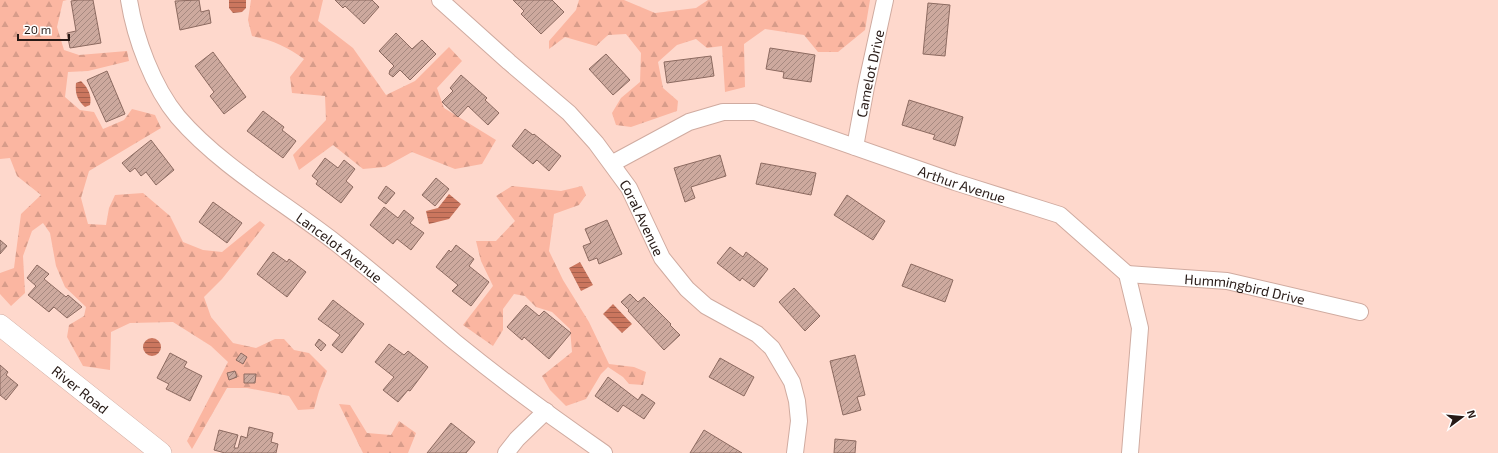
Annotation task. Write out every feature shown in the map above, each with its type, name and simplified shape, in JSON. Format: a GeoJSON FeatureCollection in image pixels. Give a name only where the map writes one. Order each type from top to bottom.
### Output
{"type":"FeatureCollection","features":[{"type":"Feature","properties":{"kind":"street","name":"Lancelot Avenue"},"geometry":{"type":"LineString","coordinates":[[129,0],[142,46],[156,83],[166,100],[191,131],[221,157],[334,241],[457,343],[604,453]]}},
{"type":"Feature","properties":{"kind":"street","name":"Coral Avenue"},"geometry":{"type":"LineString","coordinates":[[440,0],[569,113],[613,163],[629,188],[662,258],[687,289],[706,306],[757,334],[772,348],[792,382],[797,401],[799,420],[795,453]]}},
{"type":"Feature","properties":{"kind":"street","name":"Camelot Drive"},"geometry":{"type":"LineString","coordinates":[[855,147],[866,87],[885,0]]}},
{"type":"Feature","properties":{"kind":"street","name":"Arthur Avenue"},"geometry":{"type":"LineString","coordinates":[[613,163],[689,122],[723,112],[754,112],[955,182],[1060,215],[1127,274]]}},
{"type":"Feature","properties":{"kind":"street"},"geometry":{"type":"LineString","coordinates":[[1127,274],[1140,328],[1130,453]]}},
{"type":"Feature","properties":{"kind":"street","name":"Hummingbird Drive"},"geometry":{"type":"LineString","coordinates":[[1127,274],[1227,281],[1360,312]]}},
{"type":"Feature","properties":{"kind":"street","name":"River Road"},"geometry":{"type":"LineString","coordinates":[[0,325],[161,453]]}},
{"type":"Feature","properties":{"kind":"street"},"geometry":{"type":"LineString","coordinates":[[506,453],[517,439],[546,411]]}},
{"type":"Feature","properties":{"kind":"green space"},"geometry":{"type":"Polygon","coordinates":[[[0,0],[67,0],[63,1],[57,27],[64,50],[79,55],[127,51],[129,61],[88,71],[68,72],[65,97],[80,110],[94,112],[103,129],[124,120],[132,109],[155,115],[161,128],[89,171],[81,198],[88,224],[106,225],[109,208],[115,195],[143,193],[170,216],[183,242],[203,250],[222,252],[260,221],[265,225],[222,279],[204,297],[211,317],[233,343],[256,348],[275,339],[284,339],[294,350],[309,353],[327,371],[314,409],[298,410],[289,396],[247,388],[227,388],[192,449],[187,441],[228,362],[211,346],[173,322],[130,323],[111,332],[110,370],[83,366],[67,337],[69,325],[84,316],[86,307],[65,287],[56,266],[50,233],[43,223],[32,231],[23,256],[25,293],[11,306],[0,294],[0,273],[14,268],[21,214],[41,195],[17,176],[10,158],[0,159],[0,0]]]}},
{"type":"Feature","properties":{"kind":"green space"},"geometry":{"type":"Polygon","coordinates":[[[251,0],[323,0],[318,21],[353,48],[386,95],[415,81],[449,47],[462,61],[437,88],[444,108],[496,140],[482,164],[455,169],[412,152],[385,167],[363,169],[333,145],[299,170],[293,155],[326,120],[325,96],[292,93],[290,77],[304,59],[280,44],[252,36],[248,20],[251,0]]]}},
{"type":"Feature","properties":{"kind":"green space"},"geometry":{"type":"Polygon","coordinates":[[[579,0],[624,0],[655,13],[696,8],[708,0],[870,0],[865,30],[838,52],[818,52],[804,35],[765,29],[744,44],[745,87],[725,92],[722,46],[707,48],[696,39],[677,45],[658,62],[663,88],[678,101],[677,111],[631,127],[616,125],[612,113],[621,98],[640,82],[641,53],[626,34],[608,35],[596,46],[565,37],[549,49],[549,41],[576,10],[579,0]]]}},
{"type":"Feature","properties":{"kind":"green space"},"geometry":{"type":"Polygon","coordinates":[[[512,186],[561,191],[582,186],[586,195],[579,205],[554,214],[549,251],[563,280],[589,322],[609,364],[634,367],[646,372],[643,385],[629,384],[623,377],[608,367],[601,374],[586,399],[566,406],[550,390],[542,376],[572,352],[570,329],[552,312],[536,307],[525,296],[514,294],[503,309],[503,330],[493,346],[463,325],[493,286],[481,261],[476,241],[496,241],[515,221],[496,196],[512,186]]]}},
{"type":"Feature","properties":{"kind":"green space"},"geometry":{"type":"Polygon","coordinates":[[[339,404],[350,405],[367,433],[391,435],[399,421],[416,433],[408,453],[363,453],[339,404]]]}},
{"type":"Feature","properties":{"kind":"shaded area"},"geometry":{"type":"Polygon","coordinates":[[[229,0],[246,0],[246,8],[242,12],[233,13],[229,8],[229,0]]]}},
{"type":"Feature","properties":{"kind":"shaded area"},"geometry":{"type":"Polygon","coordinates":[[[81,81],[86,86],[90,95],[90,105],[85,107],[78,99],[76,93],[76,83],[81,81]]]}},
{"type":"Feature","properties":{"kind":"shaded area"},"geometry":{"type":"Polygon","coordinates":[[[449,194],[461,204],[449,219],[429,224],[426,211],[438,208],[449,194]]]}},
{"type":"Feature","properties":{"kind":"shaded area"},"geometry":{"type":"Polygon","coordinates":[[[580,262],[593,285],[581,291],[569,268],[580,262]]]}},
{"type":"Feature","properties":{"kind":"shaded area"},"geometry":{"type":"Polygon","coordinates":[[[613,304],[632,324],[622,333],[603,314],[613,304]]]}},
{"type":"Feature","properties":{"kind":"shaded area"},"geometry":{"type":"Polygon","coordinates":[[[148,338],[156,338],[161,343],[159,354],[156,356],[148,356],[143,351],[143,343],[148,338]]]}},
{"type":"Feature","properties":{"kind":"building"},"geometry":{"type":"Polygon","coordinates":[[[93,0],[101,43],[70,48],[67,33],[76,31],[71,1],[93,0]]]}},
{"type":"Feature","properties":{"kind":"building"},"geometry":{"type":"Polygon","coordinates":[[[199,0],[201,12],[209,10],[211,23],[180,30],[175,1],[199,0]]]}},
{"type":"Feature","properties":{"kind":"building"},"geometry":{"type":"Polygon","coordinates":[[[335,0],[372,0],[379,7],[364,24],[345,6],[343,8],[335,0]]]}},
{"type":"Feature","properties":{"kind":"building"},"geometry":{"type":"Polygon","coordinates":[[[513,0],[552,0],[564,12],[541,34],[521,14],[524,11],[513,0]]]}},
{"type":"Feature","properties":{"kind":"building"},"geometry":{"type":"Polygon","coordinates":[[[928,3],[950,5],[945,56],[923,54],[928,3]]]}},
{"type":"Feature","properties":{"kind":"building"},"geometry":{"type":"Polygon","coordinates":[[[396,33],[412,49],[422,40],[436,54],[410,80],[400,70],[393,77],[389,74],[390,70],[394,66],[379,51],[396,33]]]}},
{"type":"Feature","properties":{"kind":"building"},"geometry":{"type":"Polygon","coordinates":[[[770,48],[815,55],[811,82],[783,78],[784,72],[766,69],[770,48]]]}},
{"type":"Feature","properties":{"kind":"building"},"geometry":{"type":"Polygon","coordinates":[[[213,52],[246,97],[224,114],[210,96],[214,92],[195,66],[213,52]]]}},
{"type":"Feature","properties":{"kind":"building"},"geometry":{"type":"Polygon","coordinates":[[[606,54],[630,80],[613,95],[589,69],[606,54]]]}},
{"type":"Feature","properties":{"kind":"building"},"geometry":{"type":"Polygon","coordinates":[[[711,56],[714,76],[667,83],[664,62],[711,56]]]}},
{"type":"Feature","properties":{"kind":"building"},"geometry":{"type":"Polygon","coordinates":[[[107,71],[125,114],[106,122],[87,80],[107,71]]]}},
{"type":"Feature","properties":{"kind":"building"},"geometry":{"type":"Polygon","coordinates":[[[461,75],[487,98],[485,100],[499,113],[488,125],[468,106],[458,117],[442,102],[453,91],[450,88],[461,75]]]}},
{"type":"Feature","properties":{"kind":"building"},"geometry":{"type":"Polygon","coordinates":[[[909,100],[963,117],[955,146],[933,139],[935,135],[902,125],[909,100]]]}},
{"type":"Feature","properties":{"kind":"building"},"geometry":{"type":"Polygon","coordinates":[[[263,111],[284,127],[282,130],[296,141],[283,158],[247,131],[263,111]]]}},
{"type":"Feature","properties":{"kind":"building"},"geometry":{"type":"Polygon","coordinates":[[[525,129],[533,135],[534,134],[561,156],[549,171],[537,160],[533,164],[512,146],[525,129]]]}},
{"type":"Feature","properties":{"kind":"building"},"geometry":{"type":"Polygon","coordinates":[[[151,140],[174,170],[156,185],[146,172],[141,176],[135,168],[130,172],[122,163],[151,140]]]}},
{"type":"Feature","properties":{"kind":"building"},"geometry":{"type":"Polygon","coordinates":[[[720,155],[726,176],[691,187],[695,198],[685,202],[674,168],[720,155]]]}},
{"type":"Feature","properties":{"kind":"building"},"geometry":{"type":"Polygon","coordinates":[[[325,158],[338,168],[344,160],[355,169],[346,181],[353,187],[341,203],[316,184],[318,181],[312,176],[325,158]]]}},
{"type":"Feature","properties":{"kind":"building"},"geometry":{"type":"Polygon","coordinates":[[[761,163],[816,173],[811,195],[756,184],[761,163]]]}},
{"type":"Feature","properties":{"kind":"building"},"geometry":{"type":"Polygon","coordinates":[[[436,178],[449,189],[435,206],[422,195],[436,178]]]}},
{"type":"Feature","properties":{"kind":"building"},"geometry":{"type":"Polygon","coordinates":[[[386,186],[395,193],[386,204],[378,198],[386,186]]]}},
{"type":"Feature","properties":{"kind":"building"},"geometry":{"type":"Polygon","coordinates":[[[847,195],[885,221],[873,240],[834,215],[847,195]]]}},
{"type":"Feature","properties":{"kind":"building"},"geometry":{"type":"Polygon","coordinates":[[[213,202],[242,223],[227,243],[199,222],[213,202]]]}},
{"type":"Feature","properties":{"kind":"building"},"geometry":{"type":"Polygon","coordinates":[[[384,207],[398,218],[404,210],[414,218],[410,223],[424,233],[411,250],[397,239],[393,244],[370,225],[384,207]]]}},
{"type":"Feature","properties":{"kind":"building"},"geometry":{"type":"Polygon","coordinates":[[[607,220],[622,254],[599,264],[597,258],[589,261],[583,246],[591,243],[585,229],[607,220]]]}},
{"type":"Feature","properties":{"kind":"building"},"geometry":{"type":"Polygon","coordinates":[[[0,240],[7,246],[0,254],[0,240]]]}},
{"type":"Feature","properties":{"kind":"building"},"geometry":{"type":"Polygon","coordinates":[[[456,245],[474,259],[469,266],[489,282],[471,306],[452,291],[458,285],[436,267],[449,250],[451,252],[456,245]]]}},
{"type":"Feature","properties":{"kind":"building"},"geometry":{"type":"Polygon","coordinates":[[[730,247],[743,257],[746,252],[768,269],[754,287],[742,278],[740,281],[717,263],[730,247]]]}},
{"type":"Feature","properties":{"kind":"building"},"geometry":{"type":"Polygon","coordinates":[[[273,252],[287,262],[289,259],[306,272],[287,297],[257,274],[273,252]]]}},
{"type":"Feature","properties":{"kind":"building"},"geometry":{"type":"Polygon","coordinates":[[[911,264],[953,280],[945,302],[902,286],[911,264]]]}},
{"type":"Feature","properties":{"kind":"building"},"geometry":{"type":"Polygon","coordinates":[[[37,265],[49,274],[44,279],[66,297],[68,295],[82,307],[67,318],[54,307],[49,312],[28,295],[36,286],[27,278],[37,265]]]}},
{"type":"Feature","properties":{"kind":"building"},"geometry":{"type":"Polygon","coordinates":[[[794,288],[820,316],[805,331],[779,302],[794,288]]]}},
{"type":"Feature","properties":{"kind":"building"},"geometry":{"type":"Polygon","coordinates":[[[630,294],[638,302],[644,297],[680,335],[664,350],[621,302],[630,294]]]}},
{"type":"Feature","properties":{"kind":"building"},"geometry":{"type":"Polygon","coordinates":[[[333,300],[364,324],[342,353],[332,345],[340,335],[318,319],[333,300]]]}},
{"type":"Feature","properties":{"kind":"building"},"geometry":{"type":"Polygon","coordinates":[[[526,305],[539,316],[544,311],[571,333],[549,359],[524,337],[522,340],[507,327],[526,305]]]}},
{"type":"Feature","properties":{"kind":"building"},"geometry":{"type":"Polygon","coordinates":[[[319,339],[326,345],[321,351],[315,345],[319,339]]]}},
{"type":"Feature","properties":{"kind":"building"},"geometry":{"type":"Polygon","coordinates":[[[389,344],[404,355],[408,351],[428,367],[410,391],[408,390],[398,402],[383,390],[394,377],[375,362],[389,344]]]}},
{"type":"Feature","properties":{"kind":"building"},"geometry":{"type":"Polygon","coordinates":[[[170,353],[187,362],[184,367],[202,376],[190,401],[166,389],[169,384],[157,378],[170,353]]]}},
{"type":"Feature","properties":{"kind":"building"},"geometry":{"type":"Polygon","coordinates":[[[241,353],[247,357],[243,364],[236,360],[241,353]]]}},
{"type":"Feature","properties":{"kind":"building"},"geometry":{"type":"Polygon","coordinates":[[[855,355],[865,395],[857,397],[861,410],[843,415],[830,361],[855,355]]]}},
{"type":"Feature","properties":{"kind":"building"},"geometry":{"type":"Polygon","coordinates":[[[720,358],[754,377],[744,396],[709,377],[720,358]]]}},
{"type":"Feature","properties":{"kind":"building"},"geometry":{"type":"Polygon","coordinates":[[[0,365],[8,372],[6,375],[18,385],[6,400],[0,395],[0,365]]]}},
{"type":"Feature","properties":{"kind":"building"},"geometry":{"type":"Polygon","coordinates":[[[235,371],[237,377],[229,380],[227,373],[235,371]]]}},
{"type":"Feature","properties":{"kind":"building"},"geometry":{"type":"Polygon","coordinates":[[[244,374],[256,374],[255,383],[244,383],[244,374]]]}},
{"type":"Feature","properties":{"kind":"building"},"geometry":{"type":"Polygon","coordinates":[[[608,377],[638,400],[642,394],[655,403],[644,419],[623,405],[618,412],[595,396],[608,377]]]}},
{"type":"Feature","properties":{"kind":"building"},"geometry":{"type":"Polygon","coordinates":[[[451,423],[475,442],[466,453],[427,453],[451,423]]]}},
{"type":"Feature","properties":{"kind":"building"},"geometry":{"type":"Polygon","coordinates":[[[249,427],[273,433],[271,442],[278,444],[276,453],[225,453],[214,450],[219,430],[238,435],[234,448],[238,448],[241,436],[247,438],[249,427]]]}},
{"type":"Feature","properties":{"kind":"building"},"geometry":{"type":"Polygon","coordinates":[[[704,430],[742,453],[690,453],[704,430]]]}},
{"type":"Feature","properties":{"kind":"building"},"geometry":{"type":"Polygon","coordinates":[[[835,439],[856,441],[855,453],[834,453],[835,439]]]}}]}
